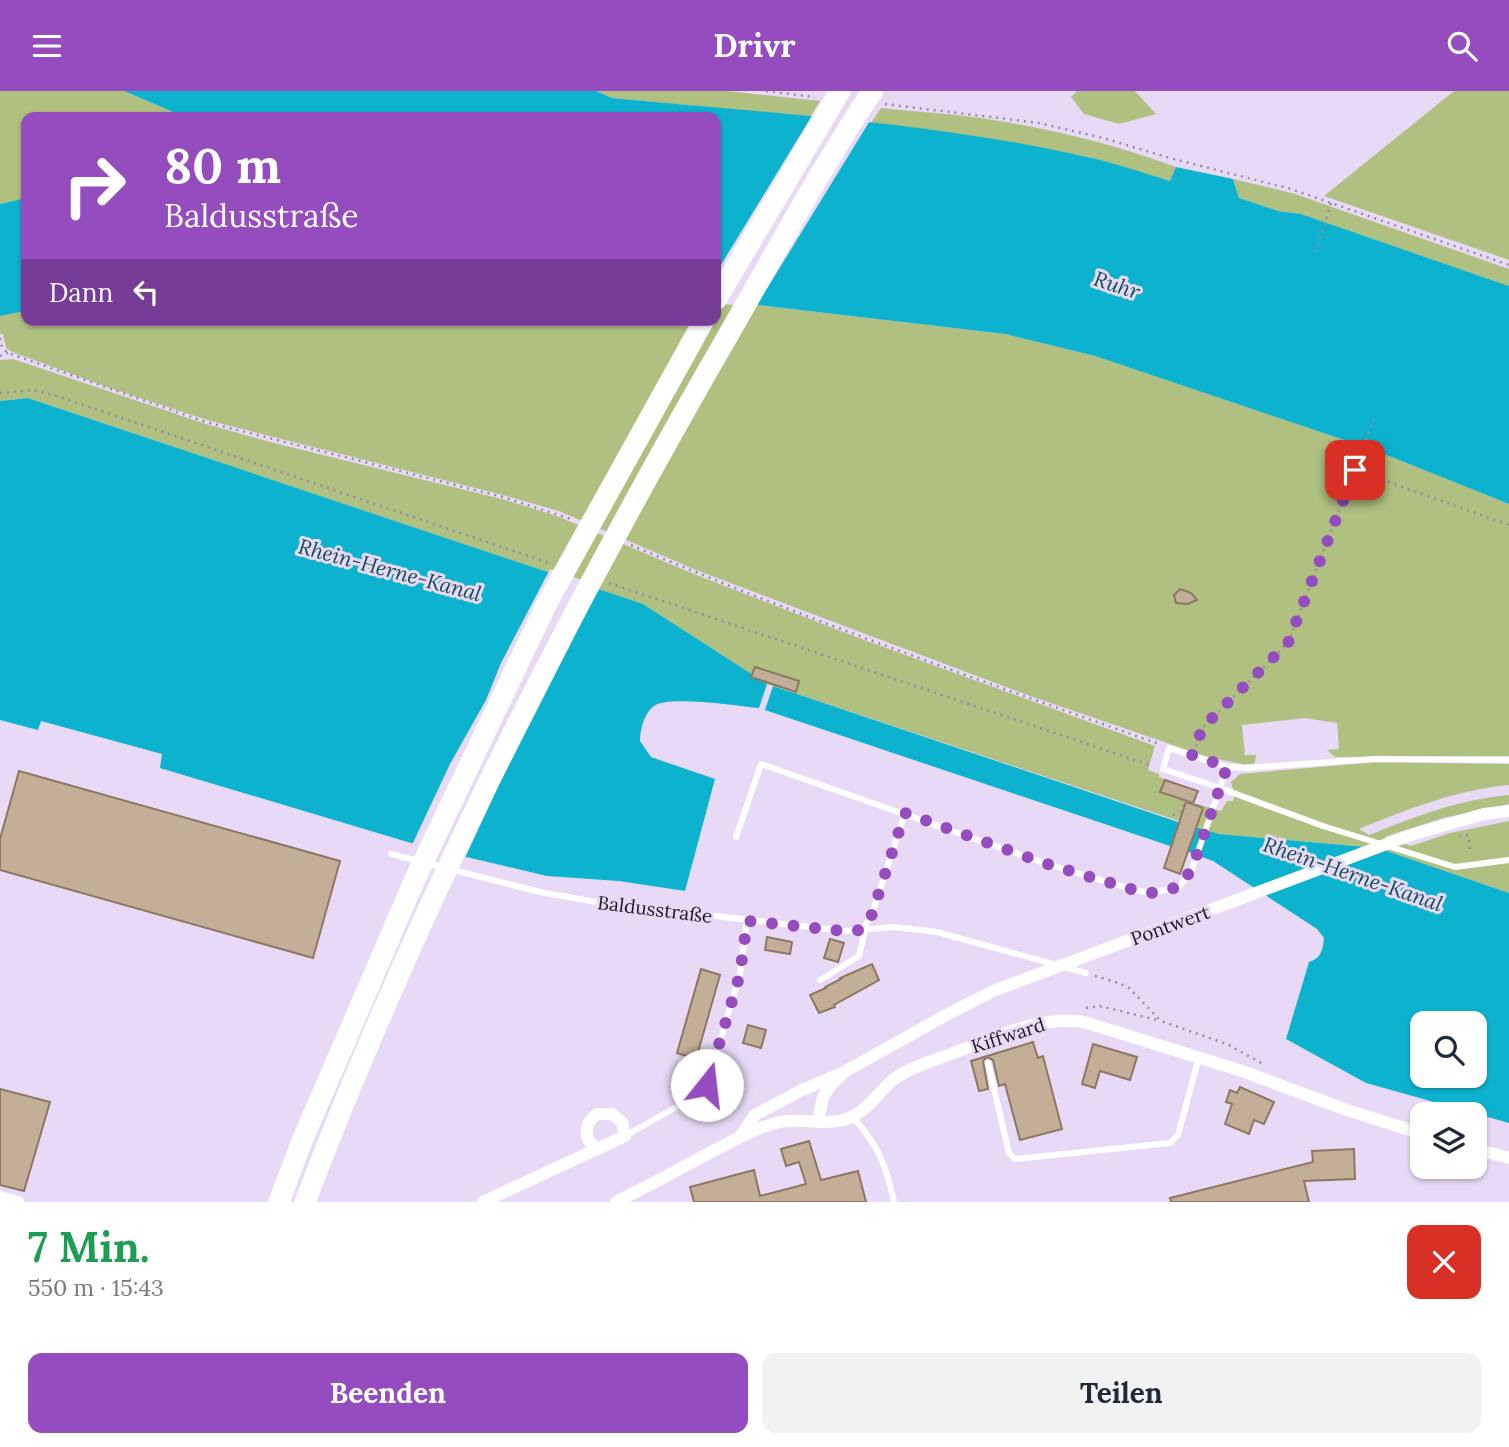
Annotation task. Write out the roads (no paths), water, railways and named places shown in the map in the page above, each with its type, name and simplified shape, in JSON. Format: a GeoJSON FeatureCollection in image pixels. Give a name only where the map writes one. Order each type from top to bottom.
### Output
{"type":"FeatureCollection","features":[{"type":"Feature","properties":{"kind":"highway"},"geometry":{"type":"LineString","coordinates":[[721,291],[833,95]]}},
{"type":"Feature","properties":{"kind":"highway"},"geometry":{"type":"LineString","coordinates":[[305,1202],[394,984],[486,783],[573,614],[803,204],[874,97]]}},
{"type":"Feature","properties":{"kind":"highway"},"geometry":{"type":"LineString","coordinates":[[279,1202],[388,938],[541,615],[701,326]]}},
{"type":"Feature","properties":{"kind":"street","name":"Pontwert"},"geometry":{"type":"LineString","coordinates":[[739,1138],[755,1115],[844,1072],[993,992],[1411,835],[1484,814],[1509,811]]}},
{"type":"Feature","properties":{"kind":"street","name":"Kiffward"},"geometry":{"type":"LineString","coordinates":[[853,1117],[895,1078],[908,1071],[1032,1025],[1066,1019],[1084,1021],[1199,1058],[1410,1130]]}},
{"type":"Feature","properties":{"kind":"street","name":"Pontwert"},"geometry":{"type":"LineString","coordinates":[[818,1122],[823,1097],[844,1072]]}},
{"type":"Feature","properties":{"kind":"street"},"geometry":{"type":"LineString","coordinates":[[483,1202],[598,1149],[625,1136],[618,1117],[597,1114],[588,1124],[586,1130],[589,1142],[598,1149]]}},
{"type":"Feature","properties":{"kind":"street"},"geometry":{"type":"LineString","coordinates":[[617,1202],[739,1138],[780,1122],[831,1122],[853,1117]]}},
{"type":"Feature","properties":{"kind":"street"},"geometry":{"type":"LineString","coordinates":[[1487,1152],[1509,1158]]}},
{"type":"Feature","properties":{"kind":"street"},"geometry":{"type":"LineString","coordinates":[[0,1197],[19,1202]]}},
{"type":"Feature","properties":{"kind":"lane"},"geometry":{"type":"LineString","coordinates":[[1509,760],[1376,759],[1246,768],[1227,767],[1169,748],[1163,769],[1323,826],[1455,867],[1509,860]]}},
{"type":"Feature","properties":{"kind":"lane"},"geometry":{"type":"LineString","coordinates":[[736,837],[761,764],[1044,863],[1151,893],[1179,887],[1192,869],[1227,767]]}},
{"type":"Feature","properties":{"kind":"lane"},"geometry":{"type":"LineString","coordinates":[[820,980],[859,956],[863,930],[871,917],[905,813]]}},
{"type":"Feature","properties":{"kind":"lane","name":"Baldusstraße"},"geometry":{"type":"LineString","coordinates":[[391,854],[540,892],[596,902],[844,931],[895,927],[937,932],[1086,973]]}},
{"type":"Feature","properties":{"kind":"lane"},"geometry":{"type":"LineString","coordinates":[[625,1136],[689,1101],[707,1085],[740,974],[747,921]]}},
{"type":"Feature","properties":{"kind":"lane"},"geometry":{"type":"LineString","coordinates":[[988,1063],[1009,1153],[1015,1159],[1170,1143],[1178,1135],[1199,1058]]}},
{"type":"Feature","properties":{"kind":"lane"},"geometry":{"type":"LineString","coordinates":[[853,1117],[876,1146],[888,1174],[894,1202]]}},
{"type":"Feature","properties":{"kind":"water","name":"Ruhr"},"geometry":{"type":"Polygon","coordinates":[[[124,91],[596,91],[612,98],[849,120],[1025,144],[1094,158],[1170,181],[1176,167],[1233,179],[1239,198],[1278,211],[1301,214],[1509,286],[1509,504],[1374,450],[1095,356],[1005,334],[721,301],[721,112],[173,112],[124,91]]]}},
{"type":"Feature","properties":{"kind":"water"},"geometry":{"type":"Polygon","coordinates":[[[21,199],[21,312],[0,316],[0,204],[21,199]]]}},
{"type":"Feature","properties":{"kind":"water","name":"Rhein-Herne-Kanal"},"geometry":{"type":"Polygon","coordinates":[[[28,398],[643,604],[767,684],[759,708],[674,701],[654,706],[643,722],[640,741],[651,757],[715,779],[685,891],[619,881],[547,876],[445,852],[418,839],[411,843],[160,768],[162,754],[41,721],[38,730],[0,720],[0,401],[28,398]]]}},
{"type":"Feature","properties":{"kind":"water"},"geometry":{"type":"Polygon","coordinates":[[[773,686],[1184,824],[1176,848],[765,710],[773,686]]]}},
{"type":"Feature","properties":{"kind":"water","name":"Rhein-Herne-Kanal"},"geometry":{"type":"Polygon","coordinates":[[[1192,826],[1219,834],[1378,848],[1509,893],[1509,1123],[1487,1117],[1487,1102],[1434,1102],[1366,1083],[1286,1039],[1309,962],[1321,953],[1324,938],[1317,929],[1213,861],[1183,850],[1192,826]]]}}]}
